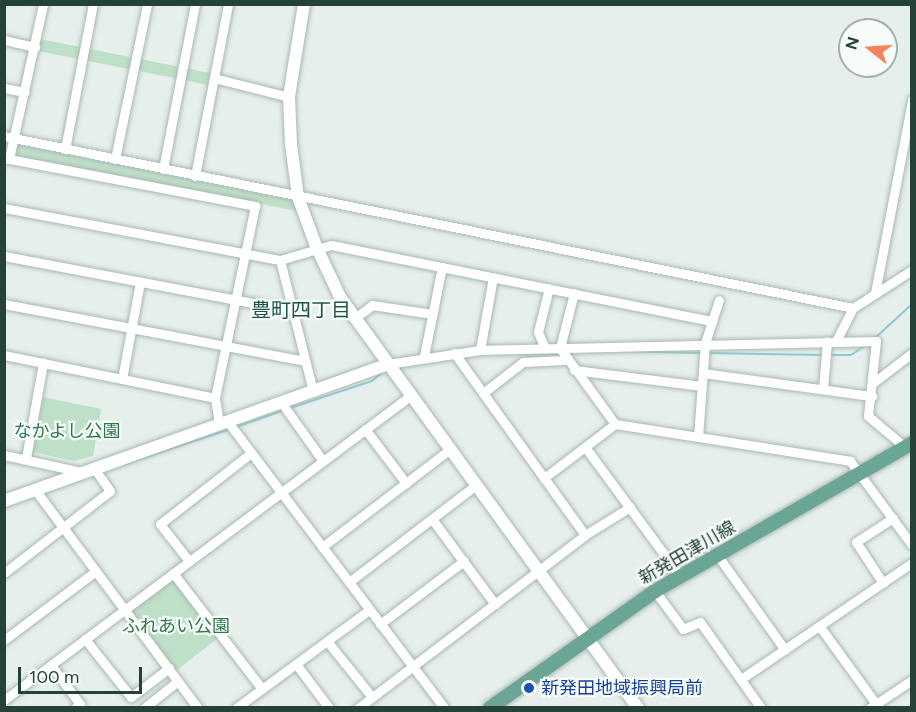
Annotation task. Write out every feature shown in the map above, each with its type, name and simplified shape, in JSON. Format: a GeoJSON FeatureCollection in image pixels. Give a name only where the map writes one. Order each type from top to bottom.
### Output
{"type":"FeatureCollection","features":[{"type":"Feature","properties":{"kind":"main road","name":"新発田津川線"},"geometry":{"type":"LineString","coordinates":[[490,708],[589,635],[655,591],[908,445]]}},
{"type":"Feature","properties":{"kind":"street"},"geometry":{"type":"LineString","coordinates":[[42,4],[25,92],[9,137],[7,159],[255,206],[215,398],[223,423],[251,453],[444,708]]}},
{"type":"Feature","properties":{"kind":"street"},"geometry":{"type":"LineString","coordinates":[[65,149],[93,4]]}},
{"type":"Feature","properties":{"kind":"street"},"geometry":{"type":"LineString","coordinates":[[115,159],[147,4]]}},
{"type":"Feature","properties":{"kind":"street"},"geometry":{"type":"LineString","coordinates":[[164,169],[195,4]]}},
{"type":"Feature","properties":{"kind":"street"},"geometry":{"type":"LineString","coordinates":[[195,176],[228,4]]}},
{"type":"Feature","properties":{"kind":"street"},"geometry":{"type":"LineString","coordinates":[[304,4],[289,97],[298,197],[315,246],[355,318],[410,396],[589,635],[638,708]]}},
{"type":"Feature","properties":{"kind":"street"},"geometry":{"type":"LineString","coordinates":[[4,40],[35,46]]}},
{"type":"Feature","properties":{"kind":"street"},"geometry":{"type":"LineString","coordinates":[[214,78],[289,97]]}},
{"type":"Feature","properties":{"kind":"street"},"geometry":{"type":"LineString","coordinates":[[4,88],[25,92]]}},
{"type":"Feature","properties":{"kind":"street"},"geometry":{"type":"LineString","coordinates":[[875,293],[912,100]]}},
{"type":"Feature","properties":{"kind":"street"},"geometry":{"type":"LineString","coordinates":[[9,137],[853,308]]}},
{"type":"Feature","properties":{"kind":"street"},"geometry":{"type":"LineString","coordinates":[[4,208],[280,260],[315,246],[494,277],[712,321]]}},
{"type":"Feature","properties":{"kind":"street"},"geometry":{"type":"LineString","coordinates":[[4,256],[290,310]]}},
{"type":"Feature","properties":{"kind":"street"},"geometry":{"type":"LineString","coordinates":[[280,260],[290,310],[313,391]]}},
{"type":"Feature","properties":{"kind":"street"},"geometry":{"type":"LineString","coordinates":[[424,356],[441,267]]}},
{"type":"Feature","properties":{"kind":"street"},"geometry":{"type":"LineString","coordinates":[[823,389],[831,341],[853,308],[912,270]]}},
{"type":"Feature","properties":{"kind":"street"},"geometry":{"type":"LineString","coordinates":[[480,350],[494,277]]}},
{"type":"Feature","properties":{"kind":"street"},"geometry":{"type":"LineString","coordinates":[[122,378],[140,282]]}},
{"type":"Feature","properties":{"kind":"street"},"geometry":{"type":"LineString","coordinates":[[545,348],[538,332],[549,288]]}},
{"type":"Feature","properties":{"kind":"street"},"geometry":{"type":"LineString","coordinates":[[574,293],[560,348],[564,360],[615,424],[850,461],[862,472],[912,545]]}},
{"type":"Feature","properties":{"kind":"street"},"geometry":{"type":"LineString","coordinates":[[698,437],[705,343],[719,300]]}},
{"type":"Feature","properties":{"kind":"street"},"geometry":{"type":"LineString","coordinates":[[4,304],[226,348],[305,361]]}},
{"type":"Feature","properties":{"kind":"street"},"geometry":{"type":"LineString","coordinates":[[355,318],[372,305],[432,314]]}},
{"type":"Feature","properties":{"kind":"street"},"geometry":{"type":"LineString","coordinates":[[4,501],[388,364],[424,356],[480,350],[872,340],[874,382],[868,416],[908,445]]}},
{"type":"Feature","properties":{"kind":"street"},"geometry":{"type":"LineString","coordinates":[[454,353],[585,535]]}},
{"type":"Feature","properties":{"kind":"street"},"geometry":{"type":"LineString","coordinates":[[874,382],[912,353]]}},
{"type":"Feature","properties":{"kind":"street"},"geometry":{"type":"LineString","coordinates":[[4,354],[215,398]]}},
{"type":"Feature","properties":{"kind":"street"},"geometry":{"type":"LineString","coordinates":[[483,393],[523,362],[564,360]]}},
{"type":"Feature","properties":{"kind":"street"},"geometry":{"type":"LineString","coordinates":[[26,458],[43,363]]}},
{"type":"Feature","properties":{"kind":"street"},"geometry":{"type":"LineString","coordinates":[[574,370],[702,386]]}},
{"type":"Feature","properties":{"kind":"street"},"geometry":{"type":"LineString","coordinates":[[703,373],[872,396]]}},
{"type":"Feature","properties":{"kind":"street"},"geometry":{"type":"LineString","coordinates":[[4,700],[410,396]]}},
{"type":"Feature","properties":{"kind":"street"},"geometry":{"type":"LineString","coordinates":[[281,402],[323,461]]}},
{"type":"Feature","properties":{"kind":"street"},"geometry":{"type":"LineString","coordinates":[[544,478],[615,424]]}},
{"type":"Feature","properties":{"kind":"street"},"geometry":{"type":"LineString","coordinates":[[365,429],[406,483]]}},
{"type":"Feature","properties":{"kind":"street"},"geometry":{"type":"LineString","coordinates":[[585,447],[680,576]]}},
{"type":"Feature","properties":{"kind":"street"},"geometry":{"type":"LineString","coordinates":[[322,547],[450,449]]}},
{"type":"Feature","properties":{"kind":"street"},"geometry":{"type":"LineString","coordinates":[[189,561],[160,524],[251,453]]}},
{"type":"Feature","properties":{"kind":"street"},"geometry":{"type":"LineString","coordinates":[[4,455],[88,470],[110,492],[4,573]]}},
{"type":"Feature","properties":{"kind":"street"},"geometry":{"type":"LineString","coordinates":[[349,582],[476,485]]}},
{"type":"Feature","properties":{"kind":"street"},"geometry":{"type":"LineString","coordinates":[[36,491],[198,708]]}},
{"type":"Feature","properties":{"kind":"street"},"geometry":{"type":"LineString","coordinates":[[358,708],[585,535],[630,507]]}},
{"type":"Feature","properties":{"kind":"street"},"geometry":{"type":"LineString","coordinates":[[883,583],[856,542],[893,518]]}},
{"type":"Feature","properties":{"kind":"street"},"geometry":{"type":"LineString","coordinates":[[432,519],[495,604]]}},
{"type":"Feature","properties":{"kind":"street"},"geometry":{"type":"LineString","coordinates":[[717,556],[785,650]]}},
{"type":"Feature","properties":{"kind":"street"},"geometry":{"type":"LineString","coordinates":[[380,624],[464,561]]}},
{"type":"Feature","properties":{"kind":"street"},"geometry":{"type":"LineString","coordinates":[[741,679],[912,563]]}},
{"type":"Feature","properties":{"kind":"street"},"geometry":{"type":"LineString","coordinates":[[4,640],[96,571]]}},
{"type":"Feature","properties":{"kind":"street"},"geometry":{"type":"LineString","coordinates":[[173,573],[262,688]]}},
{"type":"Feature","properties":{"kind":"street"},"geometry":{"type":"LineString","coordinates":[[655,591],[683,629],[700,622],[761,708]]}},
{"type":"Feature","properties":{"kind":"street"},"geometry":{"type":"LineString","coordinates":[[236,708],[369,610]]}},
{"type":"Feature","properties":{"kind":"street"},"geometry":{"type":"LineString","coordinates":[[820,627],[875,706],[912,680]]}},
{"type":"Feature","properties":{"kind":"street"},"geometry":{"type":"LineString","coordinates":[[85,639],[131,697],[169,668]]}},
{"type":"Feature","properties":{"kind":"street"},"geometry":{"type":"LineString","coordinates":[[327,641],[372,697]]}},
{"type":"Feature","properties":{"kind":"street"},"geometry":{"type":"LineString","coordinates":[[296,664],[329,708]]}},
{"type":"Feature","properties":{"kind":"street"},"geometry":{"type":"LineString","coordinates":[[51,665],[80,704],[75,708]]}},
{"type":"Feature","properties":{"kind":"street"},"geometry":{"type":"LineString","coordinates":[[144,708],[178,681]]}},
{"type":"Feature","properties":{"kind":"green space"},"geometry":{"type":"Polygon","coordinates":[[[40,39],[210,73],[208,85],[38,51],[40,39]]]}},
{"type":"Feature","properties":{"kind":"green space"},"geometry":{"type":"Polygon","coordinates":[[[17,141],[297,198],[302,212],[15,157],[17,141]]]}},
{"type":"Feature","properties":{"kind":"green space","name":"なかよし公園"},"geometry":{"type":"Polygon","coordinates":[[[43,397],[101,409],[93,456],[74,461],[33,452],[43,397]]]}},
{"type":"Feature","properties":{"kind":"green space","name":"ふれあい公園"},"geometry":{"type":"Polygon","coordinates":[[[173,580],[219,637],[176,671],[130,612],[173,580]]]}},
{"type":"Feature","properties":{"kind":"waterway"},"geometry":{"type":"LineString","coordinates":[[875,338],[912,304]]}},
{"type":"Feature","properties":{"kind":"waterway"},"geometry":{"type":"LineString","coordinates":[[829,355],[851,355],[866,345]]}},
{"type":"Feature","properties":{"kind":"waterway"},"geometry":{"type":"LineString","coordinates":[[616,351],[700,353]]}},
{"type":"Feature","properties":{"kind":"waterway"},"geometry":{"type":"LineString","coordinates":[[706,353],[823,355]]}},
{"type":"Feature","properties":{"kind":"waterway"},"geometry":{"type":"LineString","coordinates":[[290,408],[372,381],[384,371]]}},
{"type":"Feature","properties":{"kind":"waterway"},"geometry":{"type":"LineString","coordinates":[[236,427],[284,410]]}},
{"type":"Feature","properties":{"kind":"waterway"},"geometry":{"type":"LineString","coordinates":[[125,464],[230,429]]}},
{"type":"Feature","properties":{"kind":"place","name":"新発田地域振興局前"},"geometry":{"type":"Point","coordinates":[529,688]}},
{"type":"Feature","properties":{"kind":"district","name":"豊町四丁目"},"geometry":{"type":"Point","coordinates":[301,310]}}]}
